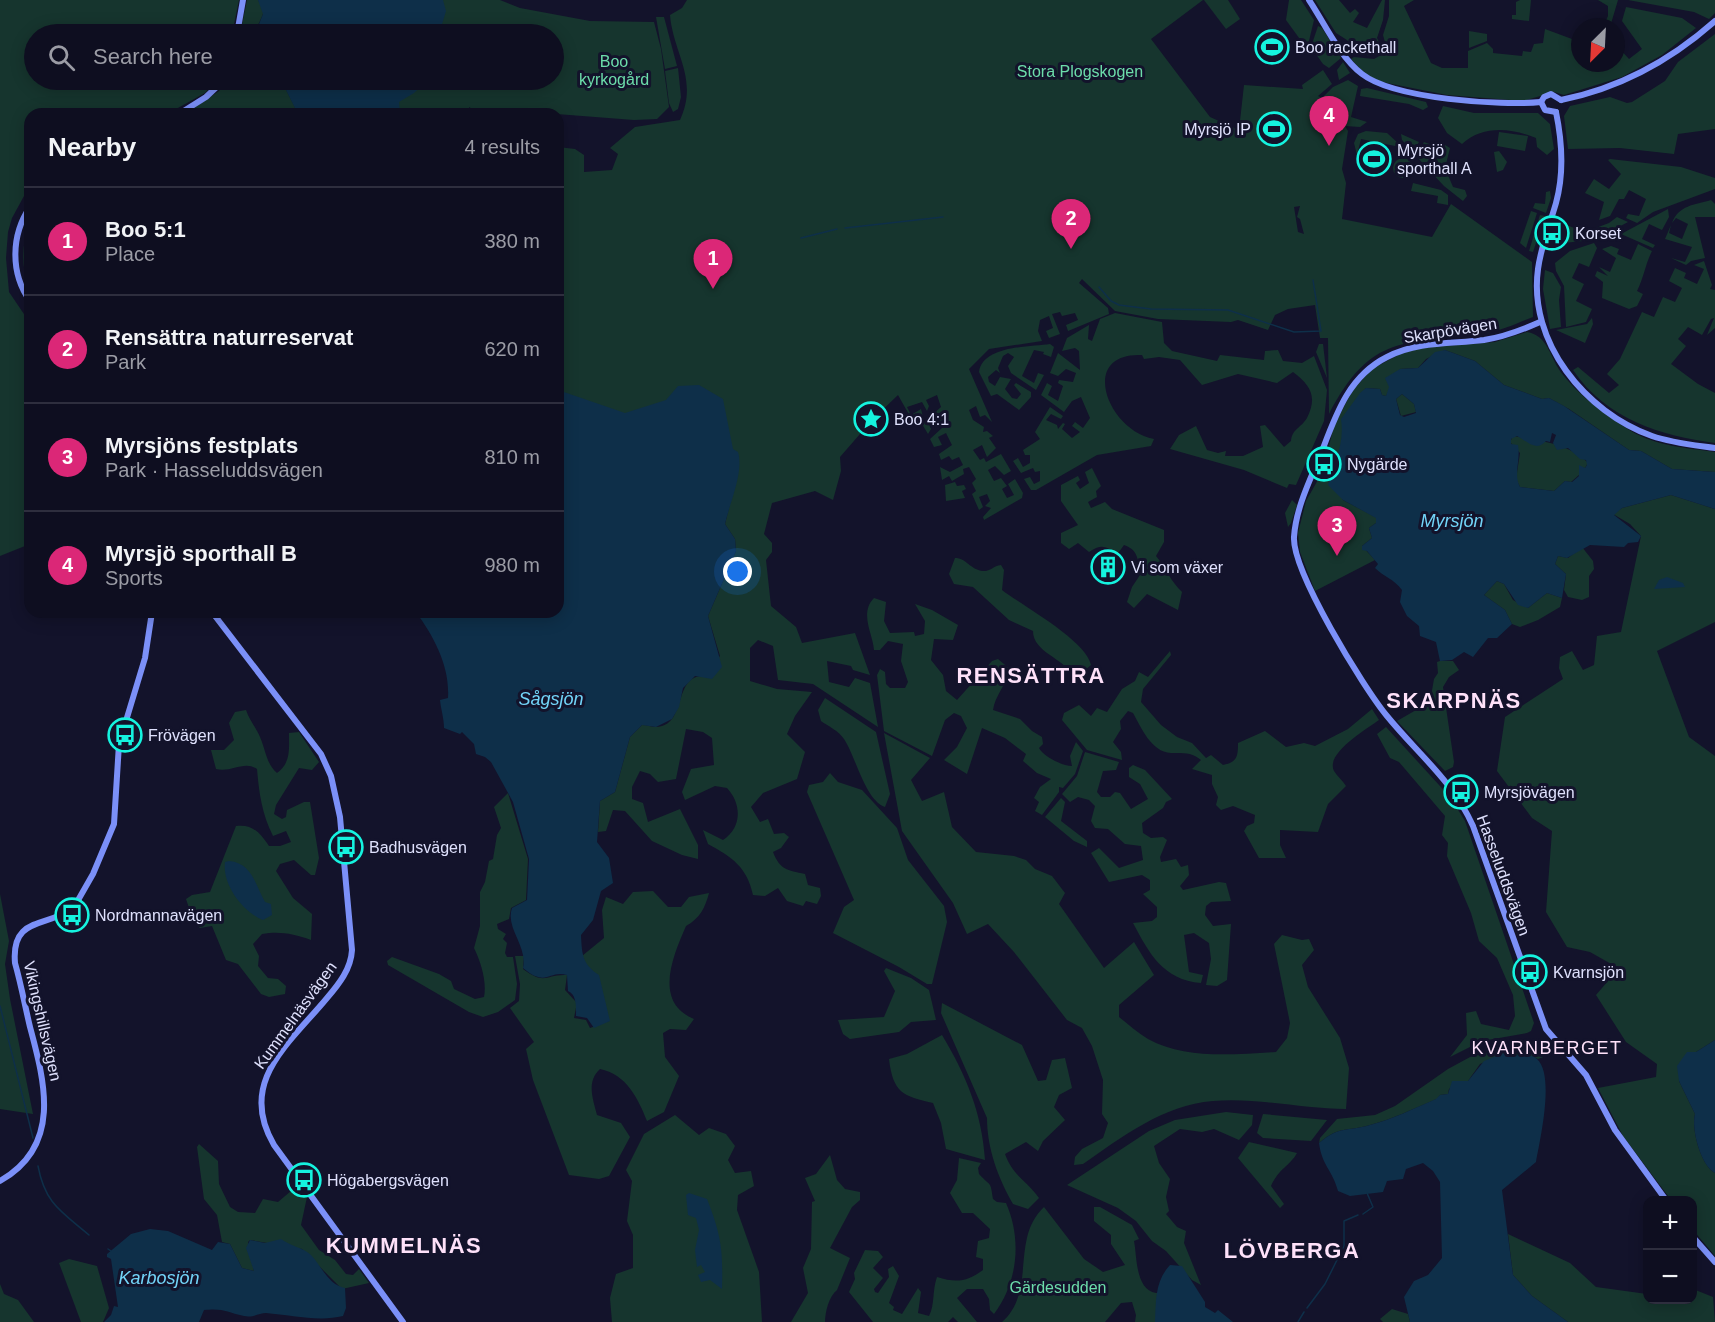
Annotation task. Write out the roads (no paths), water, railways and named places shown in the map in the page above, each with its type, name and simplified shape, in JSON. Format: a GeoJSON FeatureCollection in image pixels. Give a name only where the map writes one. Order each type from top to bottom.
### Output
{"type":"FeatureCollection","features":[{"type":"Feature","properties":{"kind":"street"},"geometry":{"type":"LineString","coordinates":[[239,24],[243,0]]}},
{"type":"Feature","properties":{"kind":"street"},"geometry":{"type":"LineString","coordinates":[[1309,0],[1348,60],[1361,74],[1377,82],[1461,100],[1511,104],[1541,102]]}},
{"type":"Feature","properties":{"kind":"street"},"geometry":{"type":"LineString","coordinates":[[1541,102],[1544,97],[1551,94],[1561,100],[1609,87],[1650,69],[1696,38],[1715,21]]}},
{"type":"Feature","properties":{"kind":"street"},"geometry":{"type":"LineString","coordinates":[[189,108],[213,90]]}},
{"type":"Feature","properties":{"kind":"street"},"geometry":{"type":"LineString","coordinates":[[1561,100],[1561,107],[1556,112],[1560,168],[1557,200],[1538,266],[1536,290],[1540,322],[1550,346],[1567,372],[1614,416],[1653,437],[1715,448]]}},
{"type":"Feature","properties":{"kind":"street"},"geometry":{"type":"LineString","coordinates":[[1541,102],[1545,110],[1556,112]]}},
{"type":"Feature","properties":{"kind":"street"},"geometry":{"type":"LineString","coordinates":[[24,219],[15,251],[18,275],[24,288]]}},
{"type":"Feature","properties":{"kind":"street","name":"Skarpövägen"},"geometry":{"type":"LineString","coordinates":[[1344,397],[1369,368],[1402,350],[1432,343],[1492,339],[1540,322]]}},
{"type":"Feature","properties":{"kind":"street","name":"Hasseluddsvägen"},"geometry":{"type":"LineString","coordinates":[[1344,397],[1332,422],[1296,522],[1294,548],[1299,567],[1324,614],[1380,707],[1460,799],[1473,826],[1546,1029],[1586,1075],[1615,1130],[1663,1196]]}},
{"type":"Feature","properties":{"kind":"street","name":"Vikingshillsvägen"},"geometry":{"type":"LineString","coordinates":[[0,1181],[17,1170],[30,1154],[41,1130],[45,1110],[45,1088],[15,963],[16,944],[30,925],[73,909],[108,842],[115,816],[118,744],[145,658],[151,618]]}},
{"type":"Feature","properties":{"kind":"street","name":"Kummelnäsvägen"},"geometry":{"type":"LineString","coordinates":[[217,618],[321,754],[331,777],[344,851],[352,950],[350,963],[336,988],[267,1073],[261,1092],[261,1118],[274,1145],[403,1322]]}},
{"type":"Feature","properties":{"kind":"street"},"geometry":{"type":"LineString","coordinates":[[1697,1242],[1715,1262]]}},
{"type":"Feature","properties":{"kind":"water"},"geometry":{"type":"Polygon","coordinates":[[[258,0],[443,0],[446,11],[442,24],[259,24],[263,14],[258,0]]]}},
{"type":"Feature","properties":{"kind":"water"},"geometry":{"type":"Polygon","coordinates":[[[286,90],[417,90],[399,102],[400,108],[295,108],[286,90]]]}},
{"type":"Feature","properties":{"kind":"water","name":"Myrsjön"},"geometry":{"type":"Polygon","coordinates":[[[1445,350],[1475,361],[1504,385],[1542,399],[1549,398],[1629,450],[1641,451],[1672,469],[1715,472],[1715,509],[1671,495],[1622,508],[1614,515],[1641,536],[1638,542],[1628,543],[1624,547],[1590,545],[1567,558],[1558,556],[1555,564],[1566,574],[1562,598],[1547,593],[1528,608],[1518,605],[1504,584],[1497,581],[1484,595],[1505,610],[1512,624],[1497,638],[1488,638],[1473,657],[1464,652],[1452,660],[1440,661],[1436,642],[1420,636],[1419,626],[1407,616],[1400,602],[1402,590],[1375,568],[1378,564],[1367,551],[1362,550],[1362,546],[1372,538],[1369,528],[1376,523],[1376,518],[1343,500],[1328,485],[1340,446],[1341,419],[1360,393],[1366,388],[1380,389],[1382,395],[1386,396],[1389,387],[1385,378],[1400,369],[1418,368],[1435,352],[1445,350]],[[1402,394],[1396,399],[1400,415],[1404,417],[1416,413],[1414,404],[1402,394]],[[1552,433],[1550,442],[1546,441],[1539,446],[1532,445],[1517,436],[1511,439],[1511,444],[1518,445],[1517,477],[1520,487],[1554,491],[1565,481],[1572,482],[1579,476],[1579,465],[1585,468],[1587,465],[1586,460],[1580,459],[1568,448],[1557,450],[1553,443],[1556,435],[1552,433]]]}},
{"type":"Feature","properties":{"kind":"water","name":"Sågsjön"},"geometry":{"type":"Polygon","coordinates":[[[699,385],[723,399],[733,449],[738,452],[738,478],[725,524],[735,539],[736,551],[708,616],[722,667],[712,679],[695,676],[683,688],[679,707],[672,719],[656,727],[642,725],[630,737],[615,792],[600,801],[597,842],[609,858],[613,883],[601,891],[593,920],[581,935],[584,958],[589,967],[599,975],[610,1021],[594,1028],[587,1018],[576,1016],[573,995],[568,991],[567,975],[542,978],[523,968],[524,960],[511,923],[511,915],[512,908],[527,900],[529,859],[513,802],[491,762],[476,754],[474,744],[462,732],[460,734],[444,728],[440,700],[448,698],[448,686],[444,663],[435,642],[420,618],[564,618],[564,392],[625,413],[666,400],[678,386],[699,385]]]}},
{"type":"Feature","properties":{"kind":"water"},"geometry":{"type":"Polygon","coordinates":[[[1667,577],[1683,583],[1685,587],[1654,589],[1659,580],[1667,577]]]}},
{"type":"Feature","properties":{"kind":"water"},"geometry":{"type":"Polygon","coordinates":[[[229,861],[248,870],[265,902],[271,904],[272,915],[263,920],[248,911],[235,897],[225,871],[225,862],[229,861]]]}},
{"type":"Feature","properties":{"kind":"water"},"geometry":{"type":"Polygon","coordinates":[[[1715,1040],[1715,1173],[1701,1155],[1694,1129],[1695,1114],[1679,1081],[1677,1066],[1687,1052],[1696,1052],[1715,1040]]]}},
{"type":"Feature","properties":{"kind":"water"},"geometry":{"type":"Polygon","coordinates":[[[1509,1051],[1514,1056],[1524,1053],[1537,1059],[1542,1067],[1546,1093],[1536,1162],[1502,1190],[1513,1275],[1532,1296],[1568,1322],[1410,1322],[1404,1297],[1414,1281],[1428,1275],[1442,1258],[1440,1182],[1433,1171],[1423,1163],[1406,1169],[1403,1179],[1387,1181],[1383,1192],[1350,1196],[1338,1191],[1322,1157],[1319,1143],[1338,1131],[1387,1120],[1436,1099],[1440,1095],[1448,1094],[1452,1081],[1468,1081],[1484,1061],[1509,1051]]]}},
{"type":"Feature","properties":{"kind":"water"},"geometry":{"type":"Polygon","coordinates":[[[689,1193],[707,1199],[712,1212],[719,1234],[722,1289],[710,1280],[701,1282],[698,1275],[705,1272],[701,1265],[697,1267],[695,1250],[699,1230],[696,1218],[688,1215],[686,1195],[689,1193]]]}},
{"type":"Feature","properties":{"kind":"water","name":"Karbosjön"},"geometry":{"type":"Polygon","coordinates":[[[150,1229],[168,1231],[212,1250],[218,1242],[230,1244],[242,1268],[254,1271],[246,1248],[250,1240],[265,1243],[281,1239],[311,1255],[329,1279],[345,1288],[346,1308],[343,1316],[315,1318],[266,1313],[247,1316],[221,1310],[204,1310],[199,1322],[104,1322],[111,1315],[114,1306],[118,1307],[111,1259],[107,1257],[107,1254],[131,1234],[150,1229]]]}},
{"type":"Feature","properties":{"kind":"water"},"geometry":{"type":"Polygon","coordinates":[[[1170,1265],[1182,1266],[1205,1302],[1205,1307],[1215,1313],[1218,1310],[1233,1322],[1155,1322],[1159,1284],[1170,1265]]]}},
{"type":"Feature","properties":{"kind":"waterway"},"geometry":{"type":"LineString","coordinates":[[845,228],[943,217]]}},
{"type":"Feature","properties":{"kind":"waterway"},"geometry":{"type":"LineString","coordinates":[[801,238],[837,229]]}},
{"type":"Feature","properties":{"kind":"waterway"},"geometry":{"type":"LineString","coordinates":[[1099,287],[1111,301],[1119,305],[1151,309],[1228,310],[1294,332],[1321,331],[1313,280]]}},
{"type":"Feature","properties":{"kind":"waterway"},"geometry":{"type":"LineString","coordinates":[[0,1006],[33,1138]]}},
{"type":"Feature","properties":{"kind":"waterway"},"geometry":{"type":"LineString","coordinates":[[38,1166],[45,1190],[50,1198],[63,1213],[89,1235]]}},
{"type":"Feature","properties":{"kind":"waterway"},"geometry":{"type":"LineString","coordinates":[[1363,1214],[1373,1207],[1367,1193]]}},
{"type":"Feature","properties":{"kind":"waterway"},"geometry":{"type":"LineString","coordinates":[[1307,1308],[1325,1284],[1344,1246],[1344,1221],[1358,1215]]}},
{"type":"Feature","properties":{"kind":"waterway"},"geometry":{"type":"LineString","coordinates":[[1298,1322],[1304,1312]]}},
{"type":"Feature","properties":{"kind":"place","name":"Boo rackethall"},"geometry":{"type":"Point","coordinates":[1272,47]}},
{"type":"Feature","properties":{"kind":"place","name":"Myrsjö IP"},"geometry":{"type":"Point","coordinates":[1274,129]}},
{"type":"Feature","properties":{"kind":"place","name":"Myrsjö sporthall B"},"geometry":{"type":"Point","coordinates":[1329,146]}},
{"type":"Feature","properties":{"kind":"place","name":"Myrsjö sporthall A"},"geometry":{"type":"Point","coordinates":[1374,159]}},
{"type":"Feature","properties":{"kind":"place","name":"Korset"},"geometry":{"type":"Point","coordinates":[1552,233]}},
{"type":"Feature","properties":{"kind":"place","name":"Rensättra naturreservat"},"geometry":{"type":"Point","coordinates":[1071,249]}},
{"type":"Feature","properties":{"kind":"place","name":"Boo 5:1"},"geometry":{"type":"Point","coordinates":[713,289]}},
{"type":"Feature","properties":{"kind":"place","name":"Boo 4:1"},"geometry":{"type":"Point","coordinates":[871,419]}},
{"type":"Feature","properties":{"kind":"place","name":"Nygärde"},"geometry":{"type":"Point","coordinates":[1324,464]}},
{"type":"Feature","properties":{"kind":"place","name":"Myrsjöns festplats"},"geometry":{"type":"Point","coordinates":[1337,556]}},
{"type":"Feature","properties":{"kind":"place","name":"Vi som växer"},"geometry":{"type":"Point","coordinates":[1108,567]}},
{"type":"Feature","properties":{"kind":"place","name":"Frövägen"},"geometry":{"type":"Point","coordinates":[125,735]}},
{"type":"Feature","properties":{"kind":"place","name":"Myrsjövägen"},"geometry":{"type":"Point","coordinates":[1461,792]}},
{"type":"Feature","properties":{"kind":"place","name":"Badhusvägen"},"geometry":{"type":"Point","coordinates":[346,847]}},
{"type":"Feature","properties":{"kind":"place","name":"Nordmannavägen"},"geometry":{"type":"Point","coordinates":[72,915]}},
{"type":"Feature","properties":{"kind":"place","name":"Kvarnsjön"},"geometry":{"type":"Point","coordinates":[1530,972]}},
{"type":"Feature","properties":{"kind":"place","name":"Högabergsvägen"},"geometry":{"type":"Point","coordinates":[304,1180]}},
{"type":"Feature","properties":{"kind":"district","name":"RENSÄTTRA"},"geometry":{"type":"Point","coordinates":[1031,675]}},
{"type":"Feature","properties":{"kind":"district","name":"SKARPNÄS"},"geometry":{"type":"Point","coordinates":[1454,700]}},
{"type":"Feature","properties":{"kind":"district","name":"KVARNBERGET"},"geometry":{"type":"Point","coordinates":[1547,1048]}},
{"type":"Feature","properties":{"kind":"district","name":"KUMMELNÄS"},"geometry":{"type":"Point","coordinates":[404,1245]}},
{"type":"Feature","properties":{"kind":"district","name":"LÖVBERGA"},"geometry":{"type":"Point","coordinates":[1292,1250]}},
{"type":"Feature","properties":{"kind":"park label","name":"Boo kyrkogård"},"geometry":{"type":"Point","coordinates":[614,70]}},
{"type":"Feature","properties":{"kind":"park label","name":"Stora Plogskogen"},"geometry":{"type":"Point","coordinates":[1080,71]}},
{"type":"Feature","properties":{"kind":"park label","name":"Gärdesudden"},"geometry":{"type":"Point","coordinates":[1058,1287]}}]}
